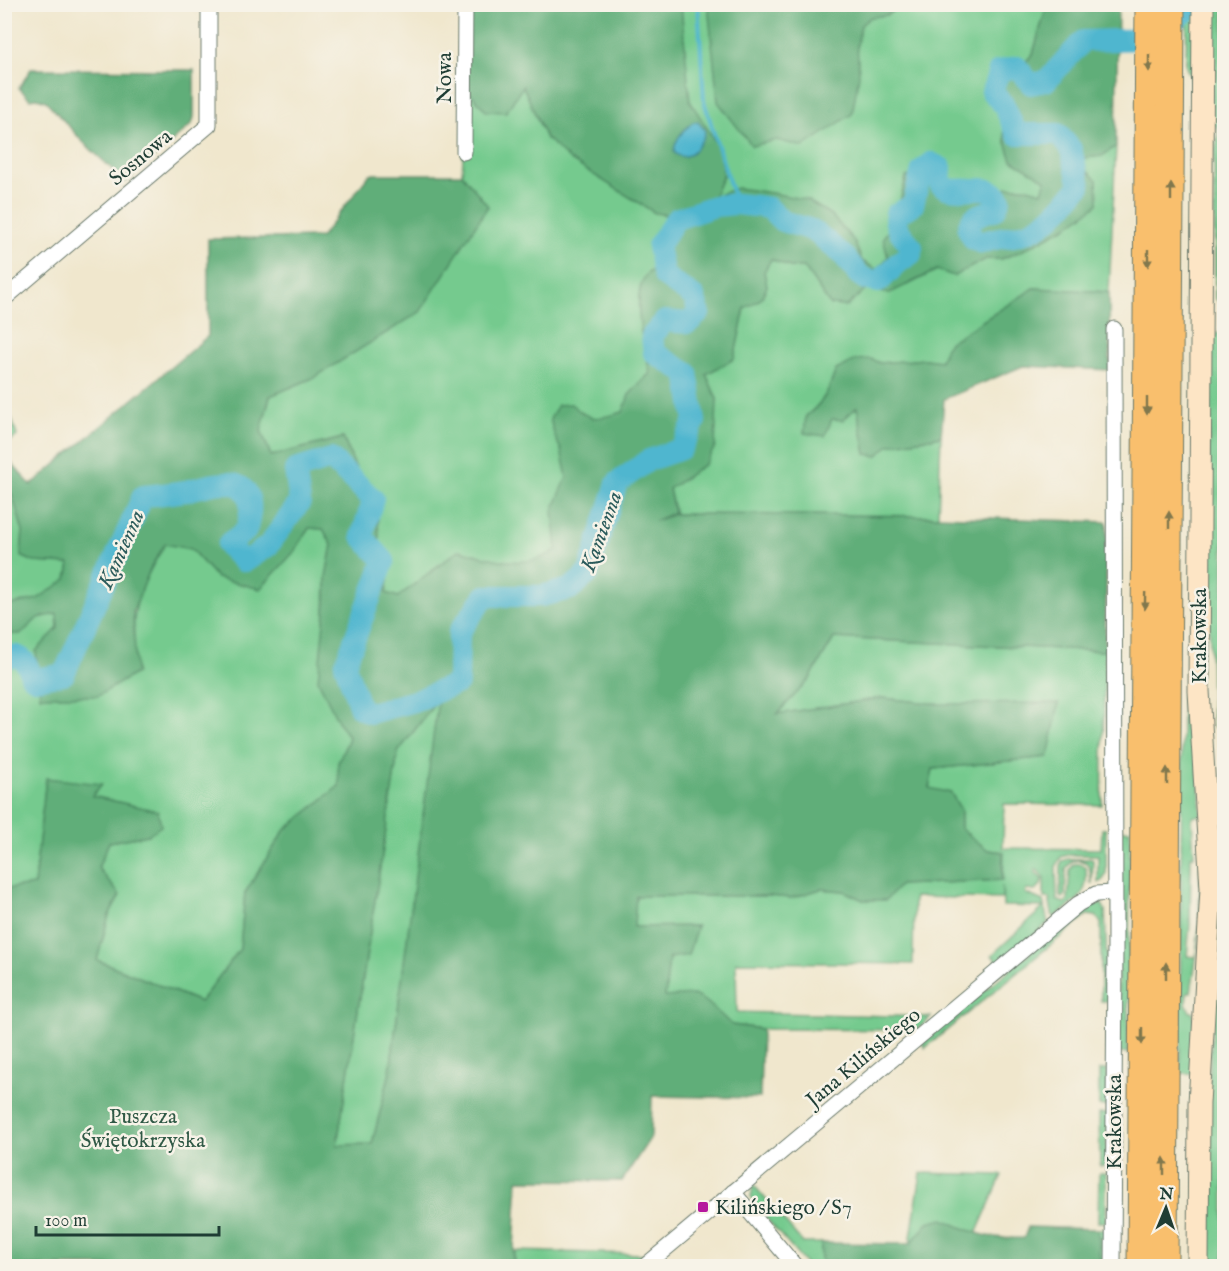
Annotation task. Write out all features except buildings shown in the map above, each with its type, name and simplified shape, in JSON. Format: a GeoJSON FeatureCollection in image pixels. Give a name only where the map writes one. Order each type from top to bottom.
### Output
{"type":"FeatureCollection","features":[{"type":"Feature","properties":{"kind":"highway"},"geometry":{"type":"LineString","coordinates":[[1149,4],[1159,341],[1164,1266]]}},
{"type":"Feature","properties":{"kind":"highway"},"geometry":{"type":"LineString","coordinates":[[1141,1266],[1159,341],[1171,4]]}},
{"type":"Feature","properties":{"kind":"street","name":"Sosnowa"},"geometry":{"type":"LineString","coordinates":[[4,299],[209,126],[209,4]]}},
{"type":"Feature","properties":{"kind":"street","name":"Nowa"},"geometry":{"type":"LineString","coordinates":[[464,152],[465,4]]}},
{"type":"Feature","properties":{"kind":"street","name":"Krakowska"},"geometry":{"type":"LineString","coordinates":[[1198,1266],[1199,1104],[1218,890],[1199,691],[1203,4]]}},
{"type":"Feature","properties":{"kind":"street","name":"Krakowska"},"geometry":{"type":"LineString","coordinates":[[1113,1266],[1114,329]]}},
{"type":"Feature","properties":{"kind":"street","name":"Jana Kilińskiego"},"geometry":{"type":"LineString","coordinates":[[645,1266],[1078,904],[1096,894],[1114,892]]}},
{"type":"Feature","properties":{"kind":"street"},"geometry":{"type":"LineString","coordinates":[[733,1192],[795,1266]]}},
{"type":"Feature","properties":{"kind":"green space"},"geometry":{"type":"Polygon","coordinates":[[[708,4],[902,5],[887,15],[871,17],[861,25],[857,45],[859,75],[852,114],[803,147],[777,140],[752,146],[718,102],[708,4]]]}},
{"type":"Feature","properties":{"kind":"green space","name":"Puszcza Świętokrzyska"},"geometry":{"type":"Polygon","coordinates":[[[467,5],[681,5],[690,101],[720,149],[723,176],[713,197],[737,188],[807,200],[831,215],[854,241],[862,261],[877,270],[888,257],[883,238],[895,222],[907,177],[929,172],[973,199],[995,201],[1007,187],[1023,187],[1042,192],[1046,180],[1012,160],[1005,139],[1003,119],[990,104],[994,80],[1017,71],[1033,54],[1047,5],[1118,5],[1116,146],[1102,156],[1083,158],[1087,171],[1097,180],[1098,204],[1069,225],[1021,251],[1001,259],[986,259],[954,276],[937,270],[888,294],[867,288],[847,306],[830,305],[804,267],[790,267],[771,259],[764,272],[767,286],[761,299],[745,308],[734,359],[706,374],[717,399],[715,447],[705,464],[669,489],[674,513],[654,521],[675,514],[938,516],[1107,522],[1105,651],[834,638],[809,680],[777,714],[883,698],[938,704],[1059,703],[1048,757],[933,769],[929,788],[951,793],[961,810],[961,829],[988,850],[1003,852],[1002,880],[900,885],[886,900],[863,900],[844,891],[821,889],[791,898],[636,896],[634,927],[697,926],[688,955],[669,958],[665,997],[694,995],[707,1002],[732,1025],[762,1029],[760,1098],[652,1096],[651,1137],[622,1181],[518,1180],[513,1266],[5,1266],[5,889],[34,885],[46,778],[102,784],[92,796],[158,811],[161,826],[148,835],[109,842],[98,868],[120,895],[109,915],[97,960],[200,1002],[240,949],[245,893],[284,831],[339,786],[338,763],[349,738],[318,680],[326,602],[326,577],[332,545],[323,529],[309,528],[294,552],[260,589],[217,578],[191,549],[165,544],[151,567],[133,612],[136,673],[98,696],[40,696],[36,651],[58,628],[57,614],[38,618],[21,634],[5,634],[5,610],[10,605],[37,599],[67,579],[70,564],[34,562],[21,556],[23,531],[12,494],[5,493],[4,455],[31,485],[208,336],[208,239],[321,237],[370,174],[462,174],[488,206],[420,312],[315,377],[270,396],[261,431],[271,456],[343,438],[357,471],[377,496],[379,542],[391,560],[386,593],[398,597],[459,550],[522,562],[546,556],[557,549],[553,510],[567,477],[561,450],[550,419],[558,405],[571,404],[584,414],[595,418],[623,412],[629,395],[650,373],[640,323],[639,296],[641,284],[646,275],[658,267],[661,243],[668,226],[667,215],[655,213],[570,160],[546,138],[523,86],[506,112],[486,111],[467,89],[467,5]],[[438,699],[398,752],[337,1145],[372,1144],[390,1072],[438,699]]]}},
{"type":"Feature","properties":{"kind":"green space"},"geometry":{"type":"Polygon","coordinates":[[[613,5],[1047,5],[1033,54],[1017,71],[994,80],[1005,139],[1012,160],[1046,180],[1042,192],[1023,187],[1008,187],[996,201],[973,199],[929,172],[906,177],[895,222],[883,238],[888,257],[877,270],[862,261],[854,241],[831,215],[807,200],[776,204],[684,337],[559,584],[450,556],[398,597],[386,593],[391,560],[379,542],[377,496],[357,471],[343,438],[271,456],[261,430],[270,396],[315,377],[488,207],[462,174],[467,89],[523,86],[546,139],[613,5]]]}},
{"type":"Feature","properties":{"kind":"green space"},"geometry":{"type":"Polygon","coordinates":[[[1187,5],[1224,5],[1224,307],[1215,298],[1214,158],[1219,129],[1213,124],[1186,67],[1187,5]]]}},
{"type":"Feature","properties":{"kind":"green space"},"geometry":{"type":"Polygon","coordinates":[[[31,69],[194,70],[192,124],[126,182],[83,142],[46,101],[37,98],[30,99],[19,88],[31,69]]]}},
{"type":"Feature","properties":{"kind":"green space"},"geometry":{"type":"Polygon","coordinates":[[[1116,146],[1109,292],[1034,288],[940,361],[925,359],[880,363],[870,359],[836,370],[825,396],[806,416],[833,419],[857,407],[866,453],[889,445],[941,436],[938,516],[675,514],[669,489],[705,464],[717,399],[706,374],[734,359],[745,308],[767,286],[764,272],[771,259],[790,267],[804,267],[830,305],[847,306],[867,288],[908,285],[937,270],[954,276],[986,259],[1001,259],[1021,251],[1069,225],[1098,204],[1097,180],[1087,171],[1083,158],[1102,156],[1116,146]]]}},
{"type":"Feature","properties":{"kind":"green space"},"geometry":{"type":"Polygon","coordinates":[[[1034,288],[1109,292],[1110,370],[1023,366],[944,399],[941,436],[889,445],[877,456],[866,454],[857,407],[843,420],[832,419],[825,436],[804,433],[806,416],[825,396],[836,370],[856,360],[870,359],[880,363],[925,359],[940,361],[948,343],[1034,288]]]}},
{"type":"Feature","properties":{"kind":"green space"},"geometry":{"type":"Polygon","coordinates":[[[1224,333],[1224,728],[1214,728],[1209,609],[1209,334],[1224,333]]]}},
{"type":"Feature","properties":{"kind":"green space"},"geometry":{"type":"Polygon","coordinates":[[[5,409],[12,419],[17,436],[5,445],[5,409]]]}},
{"type":"Feature","properties":{"kind":"green space"},"geometry":{"type":"Polygon","coordinates":[[[5,493],[12,494],[23,531],[21,556],[35,562],[70,564],[67,579],[134,626],[134,615],[140,594],[165,544],[191,549],[217,578],[294,552],[309,528],[323,529],[332,545],[326,577],[323,689],[339,723],[349,738],[338,763],[339,786],[284,831],[245,893],[240,949],[200,1002],[97,960],[109,915],[119,895],[98,868],[109,842],[148,835],[131,805],[91,796],[101,785],[46,778],[34,885],[5,922],[5,493]]]}},
{"type":"Feature","properties":{"kind":"green space"},"geometry":{"type":"Polygon","coordinates":[[[834,638],[1105,651],[1102,805],[1004,804],[1003,848],[1101,849],[1102,829],[1106,829],[1106,875],[1102,881],[1098,883],[1098,855],[1061,857],[1056,867],[1057,900],[1064,903],[1068,900],[1070,870],[1074,864],[1081,864],[1086,868],[1085,886],[1083,893],[1074,903],[1053,918],[1049,898],[1044,898],[1044,877],[1036,869],[1035,872],[1042,878],[1041,885],[1035,891],[1026,890],[1025,893],[1043,901],[1048,923],[999,964],[992,955],[1044,907],[1003,906],[1002,886],[1002,899],[914,897],[913,964],[736,962],[737,1012],[931,1017],[917,1030],[762,1029],[732,1025],[726,1020],[665,997],[669,958],[697,926],[633,927],[636,896],[791,898],[821,889],[844,891],[863,900],[899,885],[1003,880],[1004,852],[988,850],[961,829],[961,810],[929,788],[933,769],[1048,757],[938,704],[883,698],[776,714],[809,680],[834,638]]]}},
{"type":"Feature","properties":{"kind":"green space"},"geometry":{"type":"Polygon","coordinates":[[[1182,697],[1194,697],[1201,815],[1192,817],[1194,856],[1191,856],[1187,956],[1196,957],[1200,867],[1202,867],[1199,940],[1191,992],[1187,992],[1186,1003],[1190,1012],[1193,1012],[1197,1053],[1196,1074],[1180,1073],[1182,697]]]}},
{"type":"Feature","properties":{"kind":"green space"},"geometry":{"type":"Polygon","coordinates":[[[439,698],[390,1072],[372,1144],[337,1145],[398,752],[439,698]]]}},
{"type":"Feature","properties":{"kind":"green space"},"geometry":{"type":"Polygon","coordinates":[[[1117,830],[1130,830],[1128,1053],[1118,1053],[1117,830]]]}},
{"type":"Feature","properties":{"kind":"green space"},"geometry":{"type":"Polygon","coordinates":[[[1093,859],[1092,883],[1088,865],[1083,861],[1072,861],[1066,869],[1065,896],[1062,898],[1060,896],[1061,866],[1062,861],[1093,859]]]}},
{"type":"Feature","properties":{"kind":"green space"},"geometry":{"type":"Polygon","coordinates":[[[1091,902],[1093,905],[1102,904],[1105,910],[1108,1001],[1101,1001],[1101,923],[1096,916],[1087,915],[925,1048],[922,1043],[1091,902]]]}},
{"type":"Feature","properties":{"kind":"green space"},"geometry":{"type":"Polygon","coordinates":[[[1224,905],[1224,1266],[1208,1266],[1208,1098],[1219,919],[1224,905]]]}},
{"type":"Feature","properties":{"kind":"green space"},"geometry":{"type":"Polygon","coordinates":[[[1099,1070],[1107,1070],[1107,1106],[1099,1106],[1099,1070]]]}},
{"type":"Feature","properties":{"kind":"green space"},"geometry":{"type":"Polygon","coordinates":[[[1099,1114],[1107,1114],[1106,1166],[1100,1166],[1099,1114]]]}},
{"type":"Feature","properties":{"kind":"green space"},"geometry":{"type":"Polygon","coordinates":[[[921,1173],[1002,1175],[976,1234],[967,1231],[910,1244],[921,1173]]]}},
{"type":"Feature","properties":{"kind":"green space"},"geometry":{"type":"Polygon","coordinates":[[[1100,1173],[1106,1173],[1106,1222],[1098,1222],[1100,1173]]]}},
{"type":"Feature","properties":{"kind":"green space"},"geometry":{"type":"Polygon","coordinates":[[[752,1183],[803,1243],[821,1243],[823,1266],[807,1266],[755,1205],[751,1197],[752,1183]]]}},
{"type":"Feature","properties":{"kind":"green space"},"geometry":{"type":"Polygon","coordinates":[[[943,1219],[973,1232],[1002,1238],[1024,1238],[1028,1227],[1098,1229],[1100,1266],[823,1266],[821,1263],[821,1243],[910,1244],[928,1223],[943,1219]]]}},
{"type":"Feature","properties":{"kind":"green space"},"geometry":{"type":"Polygon","coordinates":[[[1098,1229],[1106,1230],[1106,1266],[1100,1266],[1098,1229]]]}},
{"type":"Feature","properties":{"kind":"green space"},"geometry":{"type":"Polygon","coordinates":[[[515,1251],[644,1254],[630,1266],[513,1266],[515,1251]]]}},
{"type":"Feature","properties":{"kind":"water"},"geometry":{"type":"Polygon","coordinates":[[[693,122],[698,122],[705,130],[702,140],[689,155],[679,156],[674,152],[676,143],[693,122]]]}},
{"type":"Feature","properties":{"kind":"waterway"},"geometry":{"type":"LineString","coordinates":[[698,4],[704,101],[736,204]]}},
{"type":"Feature","properties":{"kind":"waterway","name":"Kamienna"},"geometry":{"type":"LineString","coordinates":[[4,659],[14,656],[22,659],[35,679],[64,674],[143,496],[186,491],[223,483],[237,485],[248,494],[250,501],[248,524],[246,531],[228,546],[243,561],[246,561],[268,546],[300,502],[295,470],[331,459],[373,499],[362,536],[384,561],[345,665],[360,708],[370,713],[418,700],[458,683],[459,632],[485,596],[541,596],[570,589],[588,574],[617,483],[649,460],[681,449],[695,421],[687,373],[654,353],[652,336],[665,321],[688,323],[699,313],[694,297],[664,276],[658,246],[676,219],[715,206],[736,204],[769,208],[782,221],[818,234],[845,257],[858,274],[865,279],[879,282],[911,254],[912,247],[898,228],[896,214],[913,205],[922,170],[931,163],[941,168],[940,184],[947,188],[988,190],[1000,199],[995,210],[978,215],[969,224],[968,229],[974,240],[982,243],[1028,232],[1053,216],[1080,186],[1071,149],[1058,134],[1017,134],[1004,105],[992,92],[999,71],[1017,67],[1031,84],[1046,81],[1083,41],[1150,39],[1196,4]]}},
{"type":"Feature","properties":{"kind":"place","name":"Kilińskiego / S7"},"geometry":{"type":"Point","coordinates":[703,1207]}}]}
